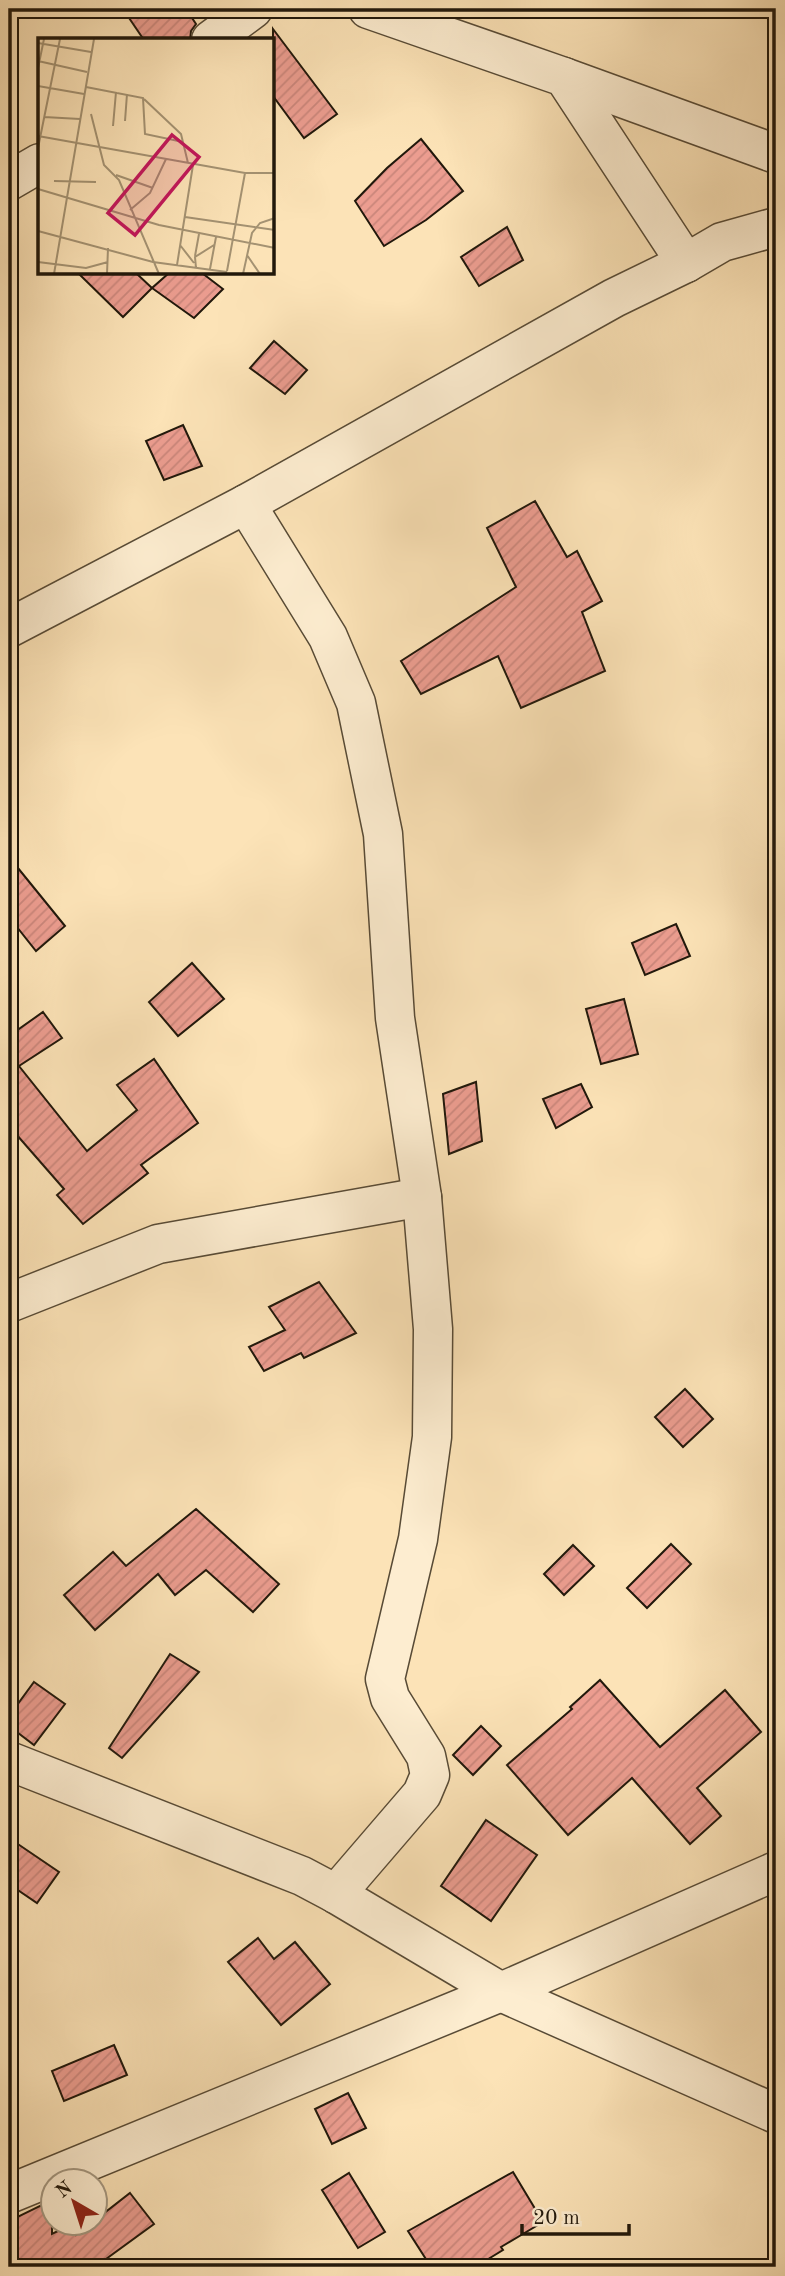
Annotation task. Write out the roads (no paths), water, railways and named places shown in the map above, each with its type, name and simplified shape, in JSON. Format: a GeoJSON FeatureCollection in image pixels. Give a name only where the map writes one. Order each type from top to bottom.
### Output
{"type":"FeatureCollection","features":[{"type":"Feature","properties":{"kind":"street"},"geometry":{"type":"LineString","coordinates":[[214,38],[253,9]]}},
{"type":"Feature","properties":{"kind":"street"},"geometry":{"type":"LineString","coordinates":[[368,9],[776,154]]}},
{"type":"Feature","properties":{"kind":"street"},"geometry":{"type":"LineString","coordinates":[[565,77],[685,263]]}},
{"type":"Feature","properties":{"kind":"street"},"geometry":{"type":"LineString","coordinates":[[9,181],[38,164]]}},
{"type":"Feature","properties":{"kind":"street"},"geometry":{"type":"LineString","coordinates":[[9,628],[246,504],[614,298],[722,242],[776,227]]}},
{"type":"Feature","properties":{"kind":"street"},"geometry":{"type":"LineString","coordinates":[[246,504],[328,637],[356,703],[383,834],[395,1018],[422,1197],[433,1329],[432,1437],[418,1539],[385,1679],[390,1698],[426,1756],[430,1776],[422,1794],[336,1894]]}},
{"type":"Feature","properties":{"kind":"street"},"geometry":{"type":"LineString","coordinates":[[9,1303],[158,1244],[422,1197]]}},
{"type":"Feature","properties":{"kind":"street"},"geometry":{"type":"LineString","coordinates":[[9,1761],[302,1876],[501,1992],[776,2114]]}},
{"type":"Feature","properties":{"kind":"street"},"geometry":{"type":"LineString","coordinates":[[9,2194],[501,1992],[776,1871]]}}]}
